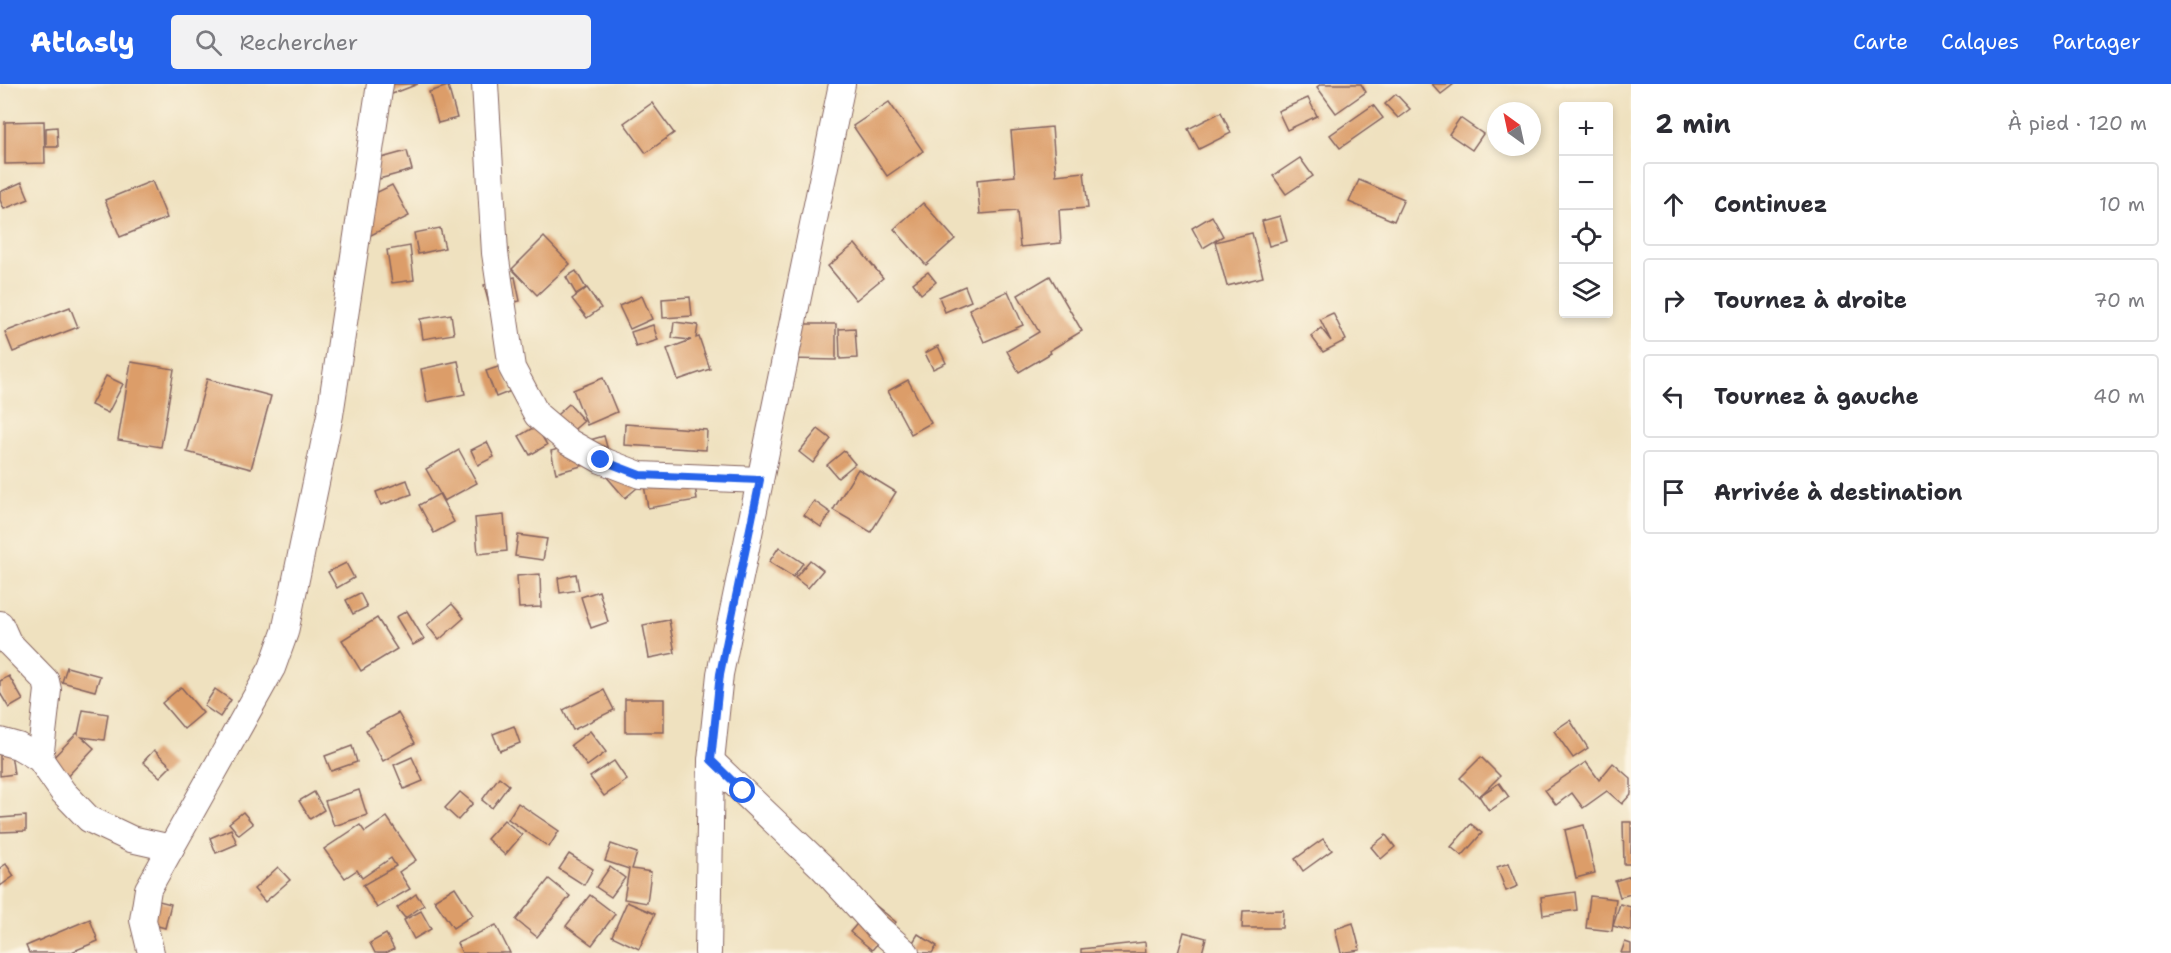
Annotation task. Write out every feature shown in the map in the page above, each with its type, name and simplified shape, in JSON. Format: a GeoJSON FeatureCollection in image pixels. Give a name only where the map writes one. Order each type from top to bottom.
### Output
{"type":"FeatureCollection","features":[{"type":"Feature","properties":{"kind":"street"},"geometry":{"type":"LineString","coordinates":[[151,953],[143,920],[148,889],[272,668],[285,632],[330,415],[380,84]]}},
{"type":"Feature","properties":{"kind":"street"},"geometry":{"type":"LineString","coordinates":[[485,84],[495,253],[510,356],[512,368],[537,415],[569,442],[601,460],[640,475],[760,480]]}},
{"type":"Feature","properties":{"kind":"street"},"geometry":{"type":"LineString","coordinates":[[708,953],[711,760],[720,674],[842,84]]}},
{"type":"Feature","properties":{"kind":"street"},"geometry":{"type":"LineString","coordinates":[[0,624],[8,642],[46,681],[48,690],[40,759]]}},
{"type":"Feature","properties":{"kind":"street"},"geometry":{"type":"LineString","coordinates":[[0,741],[18,746],[40,759],[63,792],[89,819],[131,839],[171,848]]}},
{"type":"Feature","properties":{"kind":"street"},"geometry":{"type":"LineString","coordinates":[[711,760],[821,866],[877,927],[906,953]]}},
{"type":"Feature","properties":{"kind":"building"},"geometry":{"type":"Polygon","coordinates":[[[383,84],[418,84],[387,96],[383,84]]]}},
{"type":"Feature","properties":{"kind":"building"},"geometry":{"type":"Polygon","coordinates":[[[1321,84],[1361,84],[1366,92],[1336,113],[1317,87],[1321,84]]]}},
{"type":"Feature","properties":{"kind":"building"},"geometry":{"type":"Polygon","coordinates":[[[1432,84],[1454,84],[1441,94],[1432,84]]]}},
{"type":"Feature","properties":{"kind":"building"},"geometry":{"type":"Polygon","coordinates":[[[448,86],[457,118],[438,123],[429,92],[448,86]]]}},
{"type":"Feature","properties":{"kind":"building"},"geometry":{"type":"Polygon","coordinates":[[[1396,94],[1410,109],[1398,118],[1385,104],[1396,94]]]}},
{"type":"Feature","properties":{"kind":"building"},"geometry":{"type":"Polygon","coordinates":[[[1308,98],[1317,116],[1287,130],[1278,111],[1308,98]]]}},
{"type":"Feature","properties":{"kind":"building"},"geometry":{"type":"Polygon","coordinates":[[[889,102],[923,151],[887,176],[853,126],[889,102]]]}},
{"type":"Feature","properties":{"kind":"building"},"geometry":{"type":"Polygon","coordinates":[[[652,103],[674,133],[646,153],[624,123],[652,103]]]}},
{"type":"Feature","properties":{"kind":"building"},"geometry":{"type":"Polygon","coordinates":[[[1373,105],[1383,118],[1340,148],[1330,135],[1373,105]]]}},
{"type":"Feature","properties":{"kind":"building"},"geometry":{"type":"Polygon","coordinates":[[[1221,112],[1231,133],[1199,149],[1188,129],[1221,112]]]}},
{"type":"Feature","properties":{"kind":"building"},"geometry":{"type":"Polygon","coordinates":[[[1460,118],[1483,134],[1472,150],[1449,134],[1460,118]]]}},
{"type":"Feature","properties":{"kind":"building"},"geometry":{"type":"Polygon","coordinates":[[[44,121],[45,163],[5,164],[5,122],[44,121]]]}},
{"type":"Feature","properties":{"kind":"building"},"geometry":{"type":"Polygon","coordinates":[[[57,127],[58,147],[46,147],[46,128],[57,127]]]}},
{"type":"Feature","properties":{"kind":"building"},"geometry":{"type":"Polygon","coordinates":[[[1052,127],[1056,175],[1084,172],[1088,208],[1059,210],[1061,243],[1020,247],[1017,211],[980,214],[977,180],[1015,176],[1011,131],[1052,127]]]}},
{"type":"Feature","properties":{"kind":"building"},"geometry":{"type":"Polygon","coordinates":[[[407,151],[412,170],[379,179],[374,160],[407,151]]]}},
{"type":"Feature","properties":{"kind":"building"},"geometry":{"type":"Polygon","coordinates":[[[1300,158],[1313,176],[1286,194],[1273,176],[1300,158]]]}},
{"type":"Feature","properties":{"kind":"building"},"geometry":{"type":"Polygon","coordinates":[[[1359,180],[1404,199],[1394,221],[1349,202],[1359,180]]]}},
{"type":"Feature","properties":{"kind":"building"},"geometry":{"type":"Polygon","coordinates":[[[152,181],[167,218],[120,237],[105,200],[152,181]]]}},
{"type":"Feature","properties":{"kind":"building"},"geometry":{"type":"Polygon","coordinates":[[[22,182],[29,199],[4,209],[0,200],[0,192],[22,182]]]}},
{"type":"Feature","properties":{"kind":"building"},"geometry":{"type":"Polygon","coordinates":[[[392,185],[409,216],[371,235],[355,203],[392,185]]]}},
{"type":"Feature","properties":{"kind":"building"},"geometry":{"type":"Polygon","coordinates":[[[923,203],[955,239],[926,265],[894,229],[923,203]]]}},
{"type":"Feature","properties":{"kind":"building"},"geometry":{"type":"Polygon","coordinates":[[[1212,216],[1223,236],[1203,248],[1192,228],[1212,216]]]}},
{"type":"Feature","properties":{"kind":"building"},"geometry":{"type":"Polygon","coordinates":[[[1280,216],[1287,241],[1269,246],[1262,221],[1280,216]]]}},
{"type":"Feature","properties":{"kind":"building"},"geometry":{"type":"Polygon","coordinates":[[[440,228],[445,248],[418,254],[414,233],[440,228]]]}},
{"type":"Feature","properties":{"kind":"building"},"geometry":{"type":"Polygon","coordinates":[[[1252,233],[1263,277],[1227,286],[1215,242],[1252,233]]]}},
{"type":"Feature","properties":{"kind":"building"},"geometry":{"type":"Polygon","coordinates":[[[544,237],[570,264],[537,295],[512,269],[544,237]]]}},
{"type":"Feature","properties":{"kind":"building"},"geometry":{"type":"Polygon","coordinates":[[[855,244],[883,278],[856,300],[828,266],[855,244]]]}},
{"type":"Feature","properties":{"kind":"building"},"geometry":{"type":"Polygon","coordinates":[[[410,246],[414,280],[392,283],[387,250],[410,246]]]}},
{"type":"Feature","properties":{"kind":"building"},"geometry":{"type":"Polygon","coordinates":[[[576,271],[586,288],[576,294],[566,277],[576,271]]]}},
{"type":"Feature","properties":{"kind":"building"},"geometry":{"type":"Polygon","coordinates":[[[928,272],[936,282],[921,294],[913,283],[928,272]]]}},
{"type":"Feature","properties":{"kind":"building"},"geometry":{"type":"Polygon","coordinates":[[[1050,276],[1082,331],[1019,372],[1007,351],[1039,332],[1018,295],[1050,276]]]}},
{"type":"Feature","properties":{"kind":"building"},"geometry":{"type":"Polygon","coordinates":[[[515,277],[520,301],[490,308],[484,285],[515,277]]]}},
{"type":"Feature","properties":{"kind":"building"},"geometry":{"type":"Polygon","coordinates":[[[965,286],[971,301],[945,312],[939,297],[965,286]]]}},
{"type":"Feature","properties":{"kind":"building"},"geometry":{"type":"Polygon","coordinates":[[[587,288],[601,308],[587,318],[572,299],[587,288]]]}},
{"type":"Feature","properties":{"kind":"building"},"geometry":{"type":"Polygon","coordinates":[[[1008,291],[1023,325],[984,342],[969,309],[1008,291]]]}},
{"type":"Feature","properties":{"kind":"building"},"geometry":{"type":"Polygon","coordinates":[[[642,296],[652,319],[630,329],[619,306],[642,296]]]}},
{"type":"Feature","properties":{"kind":"building"},"geometry":{"type":"Polygon","coordinates":[[[690,297],[692,316],[663,318],[662,299],[690,297]]]}},
{"type":"Feature","properties":{"kind":"building"},"geometry":{"type":"Polygon","coordinates":[[[70,307],[78,327],[13,352],[5,332],[70,307]]]}},
{"type":"Feature","properties":{"kind":"building"},"geometry":{"type":"Polygon","coordinates":[[[1333,313],[1346,340],[1323,352],[1311,336],[1321,328],[1331,341],[1320,319],[1333,313]]]}},
{"type":"Feature","properties":{"kind":"building"},"geometry":{"type":"Polygon","coordinates":[[[451,314],[454,334],[423,339],[420,319],[451,314]]]}},
{"type":"Feature","properties":{"kind":"building"},"geometry":{"type":"Polygon","coordinates":[[[674,322],[698,325],[696,338],[699,337],[710,369],[678,380],[667,349],[691,340],[672,338],[674,322]]]}},
{"type":"Feature","properties":{"kind":"building"},"geometry":{"type":"Polygon","coordinates":[[[791,324],[836,324],[836,360],[791,359],[791,324]]]}},
{"type":"Feature","properties":{"kind":"building"},"geometry":{"type":"Polygon","coordinates":[[[653,325],[658,340],[636,347],[631,332],[653,325]]]}},
{"type":"Feature","properties":{"kind":"building"},"geometry":{"type":"Polygon","coordinates":[[[855,328],[857,358],[840,359],[839,329],[855,328]]]}},
{"type":"Feature","properties":{"kind":"building"},"geometry":{"type":"Polygon","coordinates":[[[938,346],[946,363],[933,369],[925,353],[938,346]]]}},
{"type":"Feature","properties":{"kind":"building"},"geometry":{"type":"Polygon","coordinates":[[[458,361],[465,394],[427,402],[421,369],[458,361]]]}},
{"type":"Feature","properties":{"kind":"building"},"geometry":{"type":"Polygon","coordinates":[[[131,362],[174,369],[161,447],[118,440],[131,362]]]}},
{"type":"Feature","properties":{"kind":"building"},"geometry":{"type":"Polygon","coordinates":[[[501,366],[511,391],[496,397],[486,371],[501,366]]]}},
{"type":"Feature","properties":{"kind":"building"},"geometry":{"type":"Polygon","coordinates":[[[106,376],[123,384],[108,413],[91,405],[106,376]]]}},
{"type":"Feature","properties":{"kind":"building"},"geometry":{"type":"Polygon","coordinates":[[[603,378],[617,412],[587,425],[573,390],[603,378]]]}},
{"type":"Feature","properties":{"kind":"building"},"geometry":{"type":"Polygon","coordinates":[[[207,379],[271,396],[251,469],[187,452],[207,379]]]}},
{"type":"Feature","properties":{"kind":"building"},"geometry":{"type":"Polygon","coordinates":[[[908,380],[931,423],[911,434],[888,391],[908,380]]]}},
{"type":"Feature","properties":{"kind":"building"},"geometry":{"type":"Polygon","coordinates":[[[569,404],[584,421],[562,440],[548,423],[569,404]]]}},
{"type":"Feature","properties":{"kind":"building"},"geometry":{"type":"Polygon","coordinates":[[[625,424],[707,430],[706,450],[624,445],[625,424]]]}},
{"type":"Feature","properties":{"kind":"building"},"geometry":{"type":"Polygon","coordinates":[[[536,426],[547,445],[530,455],[519,436],[536,426]]]}},
{"type":"Feature","properties":{"kind":"building"},"geometry":{"type":"Polygon","coordinates":[[[818,429],[831,439],[813,463],[799,452],[818,429]]]}},
{"type":"Feature","properties":{"kind":"building"},"geometry":{"type":"Polygon","coordinates":[[[604,436],[610,458],[556,473],[551,451],[604,436]]]}},
{"type":"Feature","properties":{"kind":"building"},"geometry":{"type":"Polygon","coordinates":[[[487,442],[494,457],[478,465],[471,450],[487,442]]]}},
{"type":"Feature","properties":{"kind":"building"},"geometry":{"type":"Polygon","coordinates":[[[459,450],[477,483],[444,501],[426,469],[459,450]]]}},
{"type":"Feature","properties":{"kind":"building"},"geometry":{"type":"Polygon","coordinates":[[[844,451],[855,464],[838,478],[827,465],[844,451]]]}},
{"type":"Feature","properties":{"kind":"building"},"geometry":{"type":"Polygon","coordinates":[[[624,461],[643,483],[625,498],[606,476],[624,461]]]}},
{"type":"Feature","properties":{"kind":"building"},"geometry":{"type":"Polygon","coordinates":[[[858,469],[896,492],[871,532],[833,510],[858,469]]]}},
{"type":"Feature","properties":{"kind":"building"},"geometry":{"type":"Polygon","coordinates":[[[694,477],[697,500],[648,508],[644,485],[694,477]]]}},
{"type":"Feature","properties":{"kind":"building"},"geometry":{"type":"Polygon","coordinates":[[[407,480],[412,494],[381,505],[376,492],[407,480]]]}},
{"type":"Feature","properties":{"kind":"building"},"geometry":{"type":"Polygon","coordinates":[[[439,494],[454,522],[434,533],[419,505],[439,494]]]}},
{"type":"Feature","properties":{"kind":"building"},"geometry":{"type":"Polygon","coordinates":[[[814,501],[831,513],[821,527],[804,515],[814,501]]]}},
{"type":"Feature","properties":{"kind":"building"},"geometry":{"type":"Polygon","coordinates":[[[504,515],[507,551],[478,554],[475,518],[504,515]]]}},
{"type":"Feature","properties":{"kind":"building"},"geometry":{"type":"Polygon","coordinates":[[[518,535],[547,539],[543,560],[515,556],[518,535]]]}},
{"type":"Feature","properties":{"kind":"building"},"geometry":{"type":"Polygon","coordinates":[[[779,547],[803,563],[793,577],[769,562],[779,547]]]}},
{"type":"Feature","properties":{"kind":"building"},"geometry":{"type":"Polygon","coordinates":[[[810,560],[823,570],[808,588],[795,578],[810,560]]]}},
{"type":"Feature","properties":{"kind":"building"},"geometry":{"type":"Polygon","coordinates":[[[346,563],[354,578],[337,588],[328,572],[346,563]]]}},
{"type":"Feature","properties":{"kind":"building"},"geometry":{"type":"Polygon","coordinates":[[[540,574],[541,607],[519,608],[517,576],[540,574]]]}},
{"type":"Feature","properties":{"kind":"building"},"geometry":{"type":"Polygon","coordinates":[[[576,574],[579,590],[560,593],[558,578],[576,574]]]}},
{"type":"Feature","properties":{"kind":"building"},"geometry":{"type":"Polygon","coordinates":[[[599,591],[608,622],[591,628],[581,597],[599,591]]]}},
{"type":"Feature","properties":{"kind":"building"},"geometry":{"type":"Polygon","coordinates":[[[360,593],[367,607],[353,614],[346,600],[360,593]]]}},
{"type":"Feature","properties":{"kind":"building"},"geometry":{"type":"Polygon","coordinates":[[[452,604],[464,618],[439,640],[427,625],[452,604]]]}},
{"type":"Feature","properties":{"kind":"building"},"geometry":{"type":"Polygon","coordinates":[[[407,611],[424,639],[413,645],[396,617],[407,611]]]}},
{"type":"Feature","properties":{"kind":"building"},"geometry":{"type":"Polygon","coordinates":[[[377,618],[397,649],[361,671],[342,640],[377,618]]]}},
{"type":"Feature","properties":{"kind":"building"},"geometry":{"type":"Polygon","coordinates":[[[669,620],[675,653],[649,658],[643,625],[669,620]]]}},
{"type":"Feature","properties":{"kind":"building"},"geometry":{"type":"Polygon","coordinates":[[[67,667],[100,676],[95,691],[62,682],[67,667]]]}},
{"type":"Feature","properties":{"kind":"building"},"geometry":{"type":"Polygon","coordinates":[[[9,676],[23,700],[9,708],[0,693],[0,681],[9,676]]]}},
{"type":"Feature","properties":{"kind":"building"},"geometry":{"type":"Polygon","coordinates":[[[181,687],[203,713],[184,729],[162,703],[181,687]]]}},
{"type":"Feature","properties":{"kind":"building"},"geometry":{"type":"Polygon","coordinates":[[[215,689],[231,700],[220,717],[204,706],[215,689]]]}},
{"type":"Feature","properties":{"kind":"building"},"geometry":{"type":"Polygon","coordinates":[[[604,690],[614,710],[573,730],[563,710],[604,690]]]}},
{"type":"Feature","properties":{"kind":"building"},"geometry":{"type":"Polygon","coordinates":[[[625,699],[664,699],[664,732],[625,732],[625,699]]]}},
{"type":"Feature","properties":{"kind":"building"},"geometry":{"type":"Polygon","coordinates":[[[83,710],[108,714],[104,740],[82,737],[94,748],[65,779],[48,763],[78,734],[83,710]]]}},
{"type":"Feature","properties":{"kind":"building"},"geometry":{"type":"Polygon","coordinates":[[[398,713],[415,743],[383,761],[366,730],[398,713]]]}},
{"type":"Feature","properties":{"kind":"building"},"geometry":{"type":"Polygon","coordinates":[[[1570,720],[1588,748],[1573,758],[1554,731],[1570,720]]]}},
{"type":"Feature","properties":{"kind":"building"},"geometry":{"type":"Polygon","coordinates":[[[514,726],[520,743],[500,751],[493,734],[514,726]]]}},
{"type":"Feature","properties":{"kind":"building"},"geometry":{"type":"Polygon","coordinates":[[[590,731],[606,752],[587,766],[571,745],[590,731]]]}},
{"type":"Feature","properties":{"kind":"building"},"geometry":{"type":"Polygon","coordinates":[[[352,746],[357,762],[331,771],[325,756],[352,746]]]}},
{"type":"Feature","properties":{"kind":"building"},"geometry":{"type":"Polygon","coordinates":[[[10,747],[14,774],[0,776],[0,749],[10,747]]]}},
{"type":"Feature","properties":{"kind":"building"},"geometry":{"type":"Polygon","coordinates":[[[154,750],[171,766],[160,777],[143,762],[154,750]]]}},
{"type":"Feature","properties":{"kind":"building"},"geometry":{"type":"Polygon","coordinates":[[[412,757],[423,781],[404,789],[394,765],[412,757]]]}},
{"type":"Feature","properties":{"kind":"building"},"geometry":{"type":"Polygon","coordinates":[[[1481,757],[1500,776],[1479,797],[1460,778],[1481,757]]]}},
{"type":"Feature","properties":{"kind":"building"},"geometry":{"type":"Polygon","coordinates":[[[614,761],[627,780],[604,796],[590,777],[614,761]]]}},
{"type":"Feature","properties":{"kind":"building"},"geometry":{"type":"Polygon","coordinates":[[[1586,762],[1599,780],[1613,763],[1631,779],[1631,794],[1622,804],[1607,791],[1583,808],[1572,793],[1556,805],[1545,790],[1586,762]]]}},
{"type":"Feature","properties":{"kind":"building"},"geometry":{"type":"Polygon","coordinates":[[[499,777],[509,785],[492,808],[482,800],[499,777]]]}},
{"type":"Feature","properties":{"kind":"building"},"geometry":{"type":"Polygon","coordinates":[[[1499,783],[1509,797],[1489,811],[1479,796],[1499,783]]]}},
{"type":"Feature","properties":{"kind":"building"},"geometry":{"type":"Polygon","coordinates":[[[359,790],[367,815],[334,826],[325,801],[359,790]]]}},
{"type":"Feature","properties":{"kind":"building"},"geometry":{"type":"Polygon","coordinates":[[[314,792],[324,810],[310,819],[299,801],[314,792]]]}},
{"type":"Feature","properties":{"kind":"building"},"geometry":{"type":"Polygon","coordinates":[[[460,792],[473,803],[458,820],[445,808],[460,792]]]}},
{"type":"Feature","properties":{"kind":"building"},"geometry":{"type":"Polygon","coordinates":[[[518,803],[559,831],[549,847],[508,819],[518,803]]]}},
{"type":"Feature","properties":{"kind":"building"},"geometry":{"type":"Polygon","coordinates":[[[243,812],[253,824],[239,835],[229,823],[243,812]]]}},
{"type":"Feature","properties":{"kind":"building"},"geometry":{"type":"Polygon","coordinates":[[[26,816],[26,831],[0,832],[0,818],[26,816]]]}},
{"type":"Feature","properties":{"kind":"building"},"geometry":{"type":"Polygon","coordinates":[[[387,817],[416,860],[399,872],[410,889],[377,908],[363,885],[396,866],[391,858],[362,878],[357,870],[345,878],[324,849],[360,825],[365,832],[387,817]]]}},
{"type":"Feature","properties":{"kind":"building"},"geometry":{"type":"Polygon","coordinates":[[[504,820],[522,835],[505,855],[487,839],[504,820]]]}},
{"type":"Feature","properties":{"kind":"building"},"geometry":{"type":"Polygon","coordinates":[[[1623,822],[1631,822],[1631,864],[1624,864],[1623,822]]]}},
{"type":"Feature","properties":{"kind":"building"},"geometry":{"type":"Polygon","coordinates":[[[1471,824],[1482,833],[1462,856],[1451,847],[1471,824]]]}},
{"type":"Feature","properties":{"kind":"building"},"geometry":{"type":"Polygon","coordinates":[[[1584,825],[1595,873],[1576,878],[1565,830],[1584,825]]]}},
{"type":"Feature","properties":{"kind":"building"},"geometry":{"type":"Polygon","coordinates":[[[231,829],[237,844],[216,853],[210,838],[231,829]]]}},
{"type":"Feature","properties":{"kind":"building"},"geometry":{"type":"Polygon","coordinates":[[[1386,835],[1395,847],[1381,859],[1371,847],[1386,835]]]}},
{"type":"Feature","properties":{"kind":"building"},"geometry":{"type":"Polygon","coordinates":[[[1323,839],[1332,850],[1303,871],[1295,859],[1323,839]]]}},
{"type":"Feature","properties":{"kind":"building"},"geometry":{"type":"Polygon","coordinates":[[[611,844],[637,853],[632,869],[651,872],[647,903],[624,899],[629,869],[605,861],[611,844]]]}},
{"type":"Feature","properties":{"kind":"building"},"geometry":{"type":"Polygon","coordinates":[[[569,854],[593,869],[584,885],[559,869],[569,854]]]}},
{"type":"Feature","properties":{"kind":"building"},"geometry":{"type":"Polygon","coordinates":[[[1509,863],[1518,886],[1506,891],[1497,867],[1509,863]]]}},
{"type":"Feature","properties":{"kind":"building"},"geometry":{"type":"Polygon","coordinates":[[[6,864],[14,876],[0,886],[0,868],[6,864]]]}},
{"type":"Feature","properties":{"kind":"building"},"geometry":{"type":"Polygon","coordinates":[[[278,867],[290,880],[265,902],[254,889],[278,867]]]}},
{"type":"Feature","properties":{"kind":"building"},"geometry":{"type":"Polygon","coordinates":[[[610,867],[625,878],[611,897],[596,887],[610,867]]]}},
{"type":"Feature","properties":{"kind":"building"},"geometry":{"type":"Polygon","coordinates":[[[1631,876],[1631,894],[1620,897],[1615,881],[1631,876]]]}},
{"type":"Feature","properties":{"kind":"building"},"geometry":{"type":"Polygon","coordinates":[[[549,879],[570,896],[537,937],[516,920],[549,879]]]}},
{"type":"Feature","properties":{"kind":"building"},"geometry":{"type":"Polygon","coordinates":[[[455,887],[473,915],[453,928],[434,900],[455,887]]]}},
{"type":"Feature","properties":{"kind":"building"},"geometry":{"type":"Polygon","coordinates":[[[1575,892],[1577,910],[1543,915],[1541,897],[1575,892]]]}},
{"type":"Feature","properties":{"kind":"building"},"geometry":{"type":"Polygon","coordinates":[[[416,894],[424,905],[405,918],[397,908],[416,894]]]}},
{"type":"Feature","properties":{"kind":"building"},"geometry":{"type":"Polygon","coordinates":[[[590,895],[615,914],[592,945],[566,926],[590,895]]]}},
{"type":"Feature","properties":{"kind":"building"},"geometry":{"type":"Polygon","coordinates":[[[1590,896],[1616,899],[1612,931],[1586,928],[1590,896]]]}},
{"type":"Feature","properties":{"kind":"building"},"geometry":{"type":"Polygon","coordinates":[[[151,899],[171,904],[165,928],[144,922],[151,899]]]}},
{"type":"Feature","properties":{"kind":"building"},"geometry":{"type":"Polygon","coordinates":[[[627,902],[655,914],[639,949],[612,936],[627,902]]]}},
{"type":"Feature","properties":{"kind":"building"},"geometry":{"type":"Polygon","coordinates":[[[874,904],[896,922],[872,950],[850,932],[874,904]]]}},
{"type":"Feature","properties":{"kind":"building"},"geometry":{"type":"Polygon","coordinates":[[[1620,904],[1631,907],[1631,931],[1613,926],[1620,904]]]}},
{"type":"Feature","properties":{"kind":"building"},"geometry":{"type":"Polygon","coordinates":[[[1283,910],[1282,928],[1242,928],[1243,911],[1283,910]]]}},
{"type":"Feature","properties":{"kind":"building"},"geometry":{"type":"Polygon","coordinates":[[[421,911],[431,929],[414,939],[404,920],[421,911]]]}},
{"type":"Feature","properties":{"kind":"building"},"geometry":{"type":"Polygon","coordinates":[[[90,919],[98,941],[69,953],[29,953],[26,946],[90,919]]]}},
{"type":"Feature","properties":{"kind":"building"},"geometry":{"type":"Polygon","coordinates":[[[1353,923],[1360,950],[1341,953],[1335,929],[1353,923]]]}},
{"type":"Feature","properties":{"kind":"building"},"geometry":{"type":"Polygon","coordinates":[[[496,925],[510,953],[462,953],[457,943],[496,925]]]}},
{"type":"Feature","properties":{"kind":"building"},"geometry":{"type":"Polygon","coordinates":[[[1184,932],[1206,938],[1202,953],[1178,953],[1184,932]]]}},
{"type":"Feature","properties":{"kind":"building"},"geometry":{"type":"Polygon","coordinates":[[[386,934],[394,949],[386,953],[375,953],[370,943],[386,934]]]}},
{"type":"Feature","properties":{"kind":"building"},"geometry":{"type":"Polygon","coordinates":[[[918,934],[937,946],[932,953],[907,952],[918,934]]]}},
{"type":"Feature","properties":{"kind":"building"},"geometry":{"type":"Polygon","coordinates":[[[1145,942],[1146,953],[1081,953],[1081,949],[1145,942]]]}},
{"type":"Feature","properties":{"kind":"building"},"geometry":{"type":"Polygon","coordinates":[[[1625,942],[1631,944],[1631,953],[1621,953],[1625,942]]]}},
{"type":"Feature","properties":{"kind":"route"},"geometry":{"type":"LineString","coordinates":[[601,460],[640,475],[760,480],[720,674],[711,760],[743,791]]}}]}
